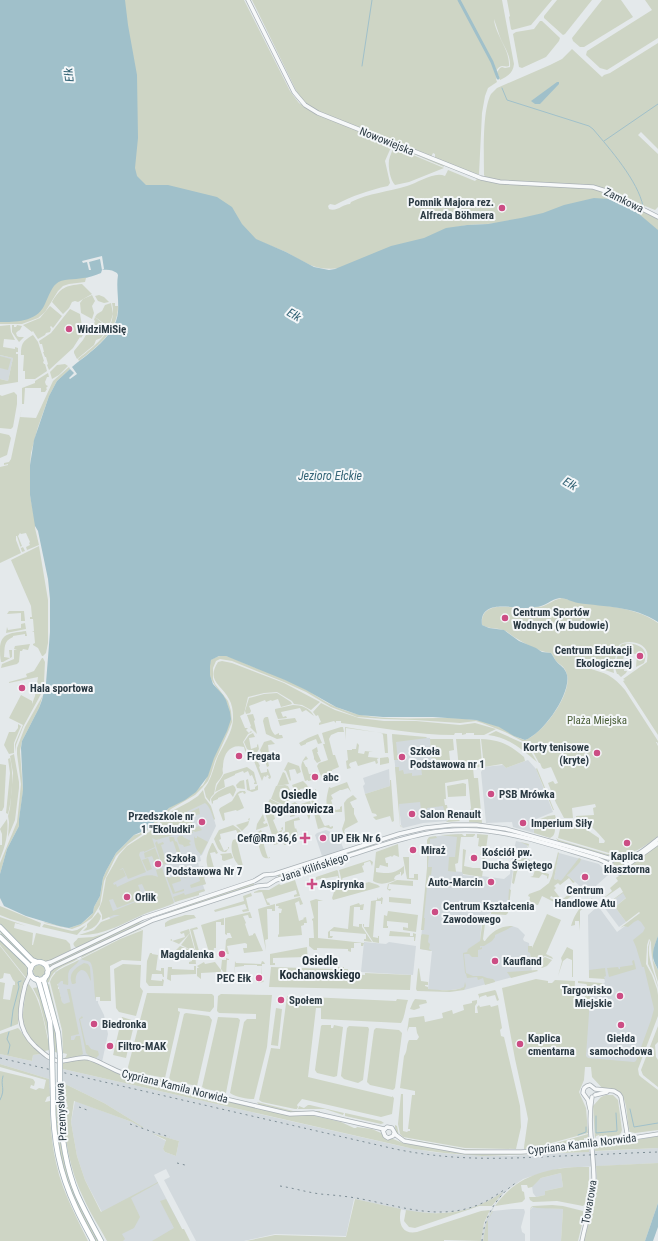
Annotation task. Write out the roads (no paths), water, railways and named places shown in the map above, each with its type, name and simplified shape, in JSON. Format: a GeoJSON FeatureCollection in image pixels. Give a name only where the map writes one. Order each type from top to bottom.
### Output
{"type":"FeatureCollection","features":[{"type":"Feature","properties":{"kind":"main road"},"geometry":{"type":"LineString","coordinates":[[0,927],[32,960],[44,964],[47,968],[46,974],[41,979],[36,979],[27,963],[0,938]]}},
{"type":"Feature","properties":{"kind":"main road"},"geometry":{"type":"LineString","coordinates":[[31,970],[32,965],[37,962]]}},
{"type":"Feature","properties":{"kind":"main road","name":"Przemysłowa"},"geometry":{"type":"LineString","coordinates":[[46,974],[44,981],[58,1033],[62,1140],[71,1177],[82,1206],[101,1241]]}},
{"type":"Feature","properties":{"kind":"main road","name":"Przemysłowa"},"geometry":{"type":"LineString","coordinates":[[36,979],[39,983],[50,1022],[54,1136],[60,1167],[71,1198],[93,1241]]}},
{"type":"Feature","properties":{"kind":"street","name":"Nowowiejska"},"geometry":{"type":"LineString","coordinates":[[248,0],[294,92],[305,105],[318,113],[481,178],[500,182],[588,186]]}},
{"type":"Feature","properties":{"kind":"street","name":"Zamkowa"},"geometry":{"type":"LineString","coordinates":[[588,186],[609,192],[658,217]]}},
{"type":"Feature","properties":{"kind":"street","name":"Jana Kilińskiego"},"geometry":{"type":"LineString","coordinates":[[268,875],[399,834],[425,828],[452,825],[477,825],[506,829],[613,859]]}},
{"type":"Feature","properties":{"kind":"street","name":"Jana Kilińskiego"},"geometry":{"type":"LineString","coordinates":[[270,884],[276,880],[399,839],[453,830],[496,832],[598,859],[610,866]]}},
{"type":"Feature","properties":{"kind":"street"},"geometry":{"type":"LineString","coordinates":[[522,838],[523,833]]}},
{"type":"Feature","properties":{"kind":"street"},"geometry":{"type":"LineString","coordinates":[[658,839],[636,855],[624,859],[618,857],[613,859],[610,866],[612,871],[617,873],[622,872],[629,864],[658,843]]}},
{"type":"Feature","properties":{"kind":"street"},"geometry":{"type":"LineString","coordinates":[[624,859],[626,862],[626,868]]}},
{"type":"Feature","properties":{"kind":"street"},"geometry":{"type":"LineString","coordinates":[[44,964],[143,918],[254,881],[264,875],[268,875],[272,880],[270,884],[266,886],[263,885],[260,879],[262,877]]}},
{"type":"Feature","properties":{"kind":"street","name":"Jana Kilińskiego"},"geometry":{"type":"LineString","coordinates":[[46,974],[53,967],[153,920],[258,886],[266,886]]}},
{"type":"Feature","properties":{"kind":"street","name":"Cypriana Kamila Norwida"},"geometry":{"type":"LineString","coordinates":[[31,970],[25,985],[20,1016],[22,1028],[29,1041],[51,1059],[65,1061],[78,1058],[87,1058],[124,1074],[140,1079],[290,1114],[313,1113],[384,1131]]}},
{"type":"Feature","properties":{"kind":"street"},"geometry":{"type":"LineString","coordinates":[[25,985],[29,980],[36,979]]}},
{"type":"Feature","properties":{"kind":"street"},"geometry":{"type":"LineString","coordinates":[[614,1091],[601,1092],[594,1096],[586,1097],[583,1093],[584,1088],[590,1085],[595,1089],[614,1091],[619,1094],[622,1100],[628,1139]]}},
{"type":"Feature","properties":{"kind":"street"},"geometry":{"type":"LineString","coordinates":[[594,1096],[595,1089]]}},
{"type":"Feature","properties":{"kind":"street","name":"Towarowa"},"geometry":{"type":"LineString","coordinates":[[591,1116],[594,1096]]}},
{"type":"Feature","properties":{"kind":"street","name":"Towarowa"},"geometry":{"type":"LineString","coordinates":[[582,1241],[592,1200],[593,1187],[591,1116],[589,1103],[586,1097]]}},
{"type":"Feature","properties":{"kind":"street"},"geometry":{"type":"LineString","coordinates":[[387,1127],[391,1127],[394,1129],[394,1132],[391,1137],[386,1137],[384,1131],[387,1127]]}},
{"type":"Feature","properties":{"kind":"street","name":"Cypriana Kamila Norwida"},"geometry":{"type":"LineString","coordinates":[[394,1132],[401,1139],[411,1142]]}},
{"type":"Feature","properties":{"kind":"street","name":"Cypriana Kamila Norwida"},"geometry":{"type":"LineString","coordinates":[[391,1137],[401,1141],[465,1152],[518,1152],[553,1150],[658,1134]]}},
{"type":"Feature","properties":{"kind":"water","name":"Jezioro Ełckie"},"geometry":{"type":"Polygon","coordinates":[[[0,0],[125,0],[137,75],[138,138],[135,168],[137,176],[146,185],[168,185],[217,197],[232,207],[242,224],[256,239],[286,252],[314,267],[329,270],[335,269],[391,246],[424,238],[446,228],[488,224],[521,218],[594,198],[610,199],[620,203],[639,214],[658,230],[658,622],[629,610],[578,603],[560,598],[539,607],[519,608],[500,606],[489,609],[485,612],[482,618],[482,625],[489,628],[504,630],[519,641],[542,652],[551,653],[556,661],[565,670],[567,675],[565,692],[554,712],[540,730],[525,740],[514,736],[499,727],[476,720],[359,715],[336,707],[285,680],[226,656],[219,656],[211,660],[210,675],[213,684],[226,700],[231,719],[208,776],[196,792],[185,800],[169,808],[146,830],[134,835],[116,853],[103,878],[100,896],[94,907],[93,913],[81,924],[69,928],[26,916],[4,906],[0,898],[0,874],[7,849],[19,826],[23,790],[22,741],[42,700],[46,683],[50,632],[50,599],[48,579],[38,531],[35,526],[30,495],[30,465],[34,440],[49,396],[57,381],[70,369],[74,373],[69,378],[70,379],[77,374],[72,367],[101,343],[112,329],[116,321],[118,312],[118,275],[114,271],[102,270],[101,273],[90,277],[59,282],[54,286],[44,306],[36,315],[25,320],[0,322],[0,0]]]}},
{"type":"Feature","properties":{"kind":"water"},"geometry":{"type":"Polygon","coordinates":[[[559,82],[559,84],[540,104],[535,104],[531,101],[559,82]]]}},
{"type":"Feature","properties":{"kind":"water"},"geometry":{"type":"Polygon","coordinates":[[[658,936],[658,970],[653,958],[653,952],[658,936]]]}},
{"type":"Feature","properties":{"kind":"water"},"geometry":{"type":"Polygon","coordinates":[[[658,1203],[658,1227],[653,1241],[645,1241],[658,1203]]]}},
{"type":"Feature","properties":{"kind":"waterway"},"geometry":{"type":"LineString","coordinates":[[362,66],[372,0]]}},
{"type":"Feature","properties":{"kind":"waterway"},"geometry":{"type":"LineString","coordinates":[[459,0],[492,62],[498,78]]}},
{"type":"Feature","properties":{"kind":"waterway"},"geometry":{"type":"LineString","coordinates":[[502,88],[507,100],[589,126],[593,129],[629,176],[640,196],[643,206]]}},
{"type":"Feature","properties":{"kind":"waterway"},"geometry":{"type":"LineString","coordinates":[[604,141],[658,104]]}},
{"type":"Feature","properties":{"kind":"waterway"},"geometry":{"type":"LineString","coordinates":[[11,1026],[13,1010],[19,987],[18,982],[21,981]]}},
{"type":"Feature","properties":{"kind":"waterway"},"geometry":{"type":"LineString","coordinates":[[8,1054],[10,1045],[7,1039],[9,1032]]}},
{"type":"Feature","properties":{"kind":"waterway"},"geometry":{"type":"LineString","coordinates":[[0,1100],[3,1093],[3,1076]]}},
{"type":"Feature","properties":{"kind":"waterway"},"geometry":{"type":"LineString","coordinates":[[630,1109],[634,1127],[658,1123]]}},
{"type":"Feature","properties":{"kind":"waterway"},"geometry":{"type":"LineString","coordinates":[[596,1116],[596,1133],[617,1131],[616,1113]]}},
{"type":"Feature","properties":{"kind":"waterway"},"geometry":{"type":"LineString","coordinates":[[578,1135],[586,1132],[586,1127]]}},
{"type":"Feature","properties":{"kind":"railway"},"geometry":{"type":"LineString","coordinates":[[0,1058],[416,1153],[437,1156],[498,1158],[658,1152]]}},
{"type":"Feature","properties":{"kind":"railway"},"geometry":{"type":"LineString","coordinates":[[79,1107],[87,1110]]}},
{"type":"Feature","properties":{"kind":"railway"},"geometry":{"type":"LineString","coordinates":[[130,1124],[170,1137]]}},
{"type":"Feature","properties":{"kind":"railway"},"geometry":{"type":"LineString","coordinates":[[177,1163],[185,1165]]}},
{"type":"Feature","properties":{"kind":"railway"},"geometry":{"type":"LineString","coordinates":[[482,1241],[485,1224],[492,1208],[497,1200],[517,1182]]}},
{"type":"Feature","properties":{"kind":"railway"},"geometry":{"type":"LineString","coordinates":[[280,1186],[315,1193],[356,1198],[402,1208],[434,1212],[449,1212],[465,1209],[483,1203],[504,1190]]}},
{"type":"Feature","properties":{"kind":"place","name":"Pomnik Majora rez. Alfreda Böhmera"},"geometry":{"type":"Point","coordinates":[502,208]}},
{"type":"Feature","properties":{"kind":"place","name":"WidziMiSię"},"geometry":{"type":"Point","coordinates":[69,329]}},
{"type":"Feature","properties":{"kind":"place","name":"Centrum Sportów Wodnych (w budowie)"},"geometry":{"type":"Point","coordinates":[505,618]}},
{"type":"Feature","properties":{"kind":"place","name":"Centrum Edukacji Ekologicznej"},"geometry":{"type":"Point","coordinates":[640,656]}},
{"type":"Feature","properties":{"kind":"place","name":"Hala sportowa"},"geometry":{"type":"Point","coordinates":[22,688]}},
{"type":"Feature","properties":{"kind":"place","name":"Korty tenisowe (kryte)"},"geometry":{"type":"Point","coordinates":[597,753]}},
{"type":"Feature","properties":{"kind":"place","name":"Fregata"},"geometry":{"type":"Point","coordinates":[239,756]}},
{"type":"Feature","properties":{"kind":"place","name":"Szkoła Podstawowa nr 1"},"geometry":{"type":"Point","coordinates":[402,757]}},
{"type":"Feature","properties":{"kind":"place","name":"abc"},"geometry":{"type":"Point","coordinates":[315,777]}},
{"type":"Feature","properties":{"kind":"place","name":"PSB Mrówka"},"geometry":{"type":"Point","coordinates":[491,794]}},
{"type":"Feature","properties":{"kind":"place","name":"Salon Renault"},"geometry":{"type":"Point","coordinates":[412,814]}},
{"type":"Feature","properties":{"kind":"place","name":"Przedszkole nr 1 \"Ekoludki\""},"geometry":{"type":"Point","coordinates":[202,822]}},
{"type":"Feature","properties":{"kind":"place","name":"Imperium Siły"},"geometry":{"type":"Point","coordinates":[523,823]}},
{"type":"Feature","properties":{"kind":"place","name":"Cef@Rm 36,6"},"geometry":{"type":"Point","coordinates":[305,838]}},
{"type":"Feature","properties":{"kind":"place","name":"UP Ełk Nr 6"},"geometry":{"type":"Point","coordinates":[323,838]}},
{"type":"Feature","properties":{"kind":"place","name":"Kaplica klasztorna"},"geometry":{"type":"Point","coordinates":[627,843]}},
{"type":"Feature","properties":{"kind":"place","name":"Miraż"},"geometry":{"type":"Point","coordinates":[413,850]}},
{"type":"Feature","properties":{"kind":"place","name":"Kościół pw. Ducha Świętego"},"geometry":{"type":"Point","coordinates":[474,858]}},
{"type":"Feature","properties":{"kind":"place","name":"Szkoła Podstawowa Nr 7"},"geometry":{"type":"Point","coordinates":[158,864]}},
{"type":"Feature","properties":{"kind":"place","name":"Centrum Handlowe Atu"},"geometry":{"type":"Point","coordinates":[585,877]}},
{"type":"Feature","properties":{"kind":"place","name":"Auto-Marcin"},"geometry":{"type":"Point","coordinates":[491,882]}},
{"type":"Feature","properties":{"kind":"place","name":"Aspirynka"},"geometry":{"type":"Point","coordinates":[312,884]}},
{"type":"Feature","properties":{"kind":"place","name":"Orlik"},"geometry":{"type":"Point","coordinates":[127,897]}},
{"type":"Feature","properties":{"kind":"place","name":"Centrum Kształcenia Zawodowego"},"geometry":{"type":"Point","coordinates":[435,912]}},
{"type":"Feature","properties":{"kind":"place","name":"Magdalenka"},"geometry":{"type":"Point","coordinates":[222,954]}},
{"type":"Feature","properties":{"kind":"place","name":"Kaufland"},"geometry":{"type":"Point","coordinates":[495,961]}},
{"type":"Feature","properties":{"kind":"place","name":"PEC Ełk"},"geometry":{"type":"Point","coordinates":[259,978]}},
{"type":"Feature","properties":{"kind":"place","name":"Targowisko Miejskie"},"geometry":{"type":"Point","coordinates":[620,996]}},
{"type":"Feature","properties":{"kind":"place","name":"Społem"},"geometry":{"type":"Point","coordinates":[281,1000]}},
{"type":"Feature","properties":{"kind":"place","name":"Biedronka"},"geometry":{"type":"Point","coordinates":[94,1024]}},
{"type":"Feature","properties":{"kind":"place","name":"Giełda samochodowa"},"geometry":{"type":"Point","coordinates":[621,1025]}},
{"type":"Feature","properties":{"kind":"place","name":"Kaplica cmentarna"},"geometry":{"type":"Point","coordinates":[520,1044]}},
{"type":"Feature","properties":{"kind":"place","name":"Filtro-MAK"},"geometry":{"type":"Point","coordinates":[110,1046]}},
{"type":"Feature","properties":{"kind":"district","name":"Osiedle Bogdanowicza"},"geometry":{"type":"Point","coordinates":[299,802]}},
{"type":"Feature","properties":{"kind":"district","name":"Osiedle Kochanowskiego"},"geometry":{"type":"Point","coordinates":[320,968]}},
{"type":"Feature","properties":{"kind":"water label","name":"Ełk"},"geometry":{"type":"Point","coordinates":[69,75]}},
{"type":"Feature","properties":{"kind":"water label","name":"Ełk"},"geometry":{"type":"Point","coordinates":[294,315]}},
{"type":"Feature","properties":{"kind":"water label","name":"Ełk"},"geometry":{"type":"Point","coordinates":[570,484]}},
{"type":"Feature","properties":{"kind":"park label","name":"Plaża Miejska"},"geometry":{"type":"Point","coordinates":[597,720]}}]}
